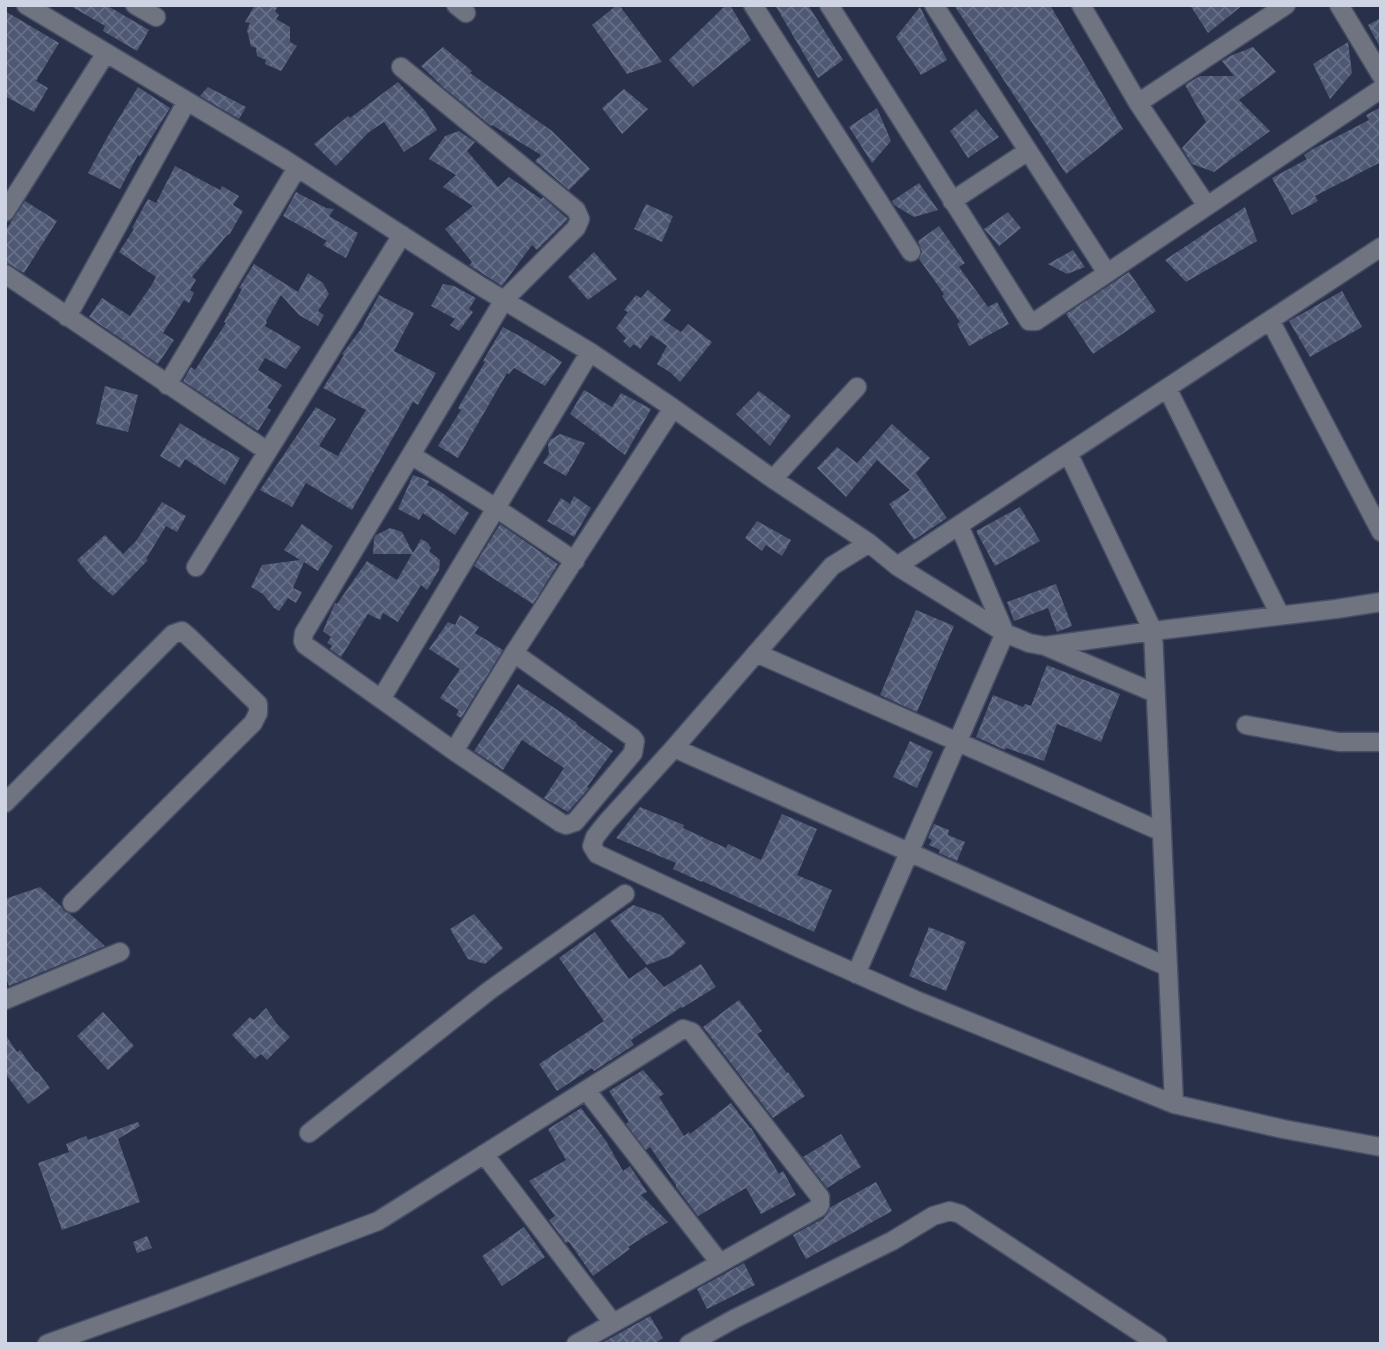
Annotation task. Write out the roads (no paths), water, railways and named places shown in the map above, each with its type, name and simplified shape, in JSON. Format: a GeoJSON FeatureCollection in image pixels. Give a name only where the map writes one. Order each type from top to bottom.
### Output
{"type":"FeatureCollection","features":[{"type":"Feature","properties":{"kind":"street"},"geometry":{"type":"LineString","coordinates":[[26,5],[297,167],[590,352],[869,542],[897,566],[1005,633],[1045,646],[1156,693]]}},
{"type":"Feature","properties":{"kind":"street"},"geometry":{"type":"LineString","coordinates":[[135,5],[156,17]]}},
{"type":"Feature","properties":{"kind":"street"},"geometry":{"type":"LineString","coordinates":[[753,5],[911,252]]}},
{"type":"Feature","properties":{"kind":"street"},"geometry":{"type":"LineString","coordinates":[[829,5],[1028,321],[1036,321],[1381,89]]}},
{"type":"Feature","properties":{"kind":"street"},"geometry":{"type":"LineString","coordinates":[[934,5],[1107,273]]}},
{"type":"Feature","properties":{"kind":"street"},"geometry":{"type":"LineString","coordinates":[[1081,5],[1138,103],[1206,206]]}},
{"type":"Feature","properties":{"kind":"street"},"geometry":{"type":"LineString","coordinates":[[1138,103],[1286,5]]}},
{"type":"Feature","properties":{"kind":"street"},"geometry":{"type":"LineString","coordinates":[[1339,5],[1381,75]]}},
{"type":"Feature","properties":{"kind":"street"},"geometry":{"type":"LineString","coordinates":[[5,212],[106,53]]}},
{"type":"Feature","properties":{"kind":"street"},"geometry":{"type":"LineString","coordinates":[[401,67],[576,210],[579,223],[504,300],[303,637],[305,645],[454,751],[566,825],[575,822],[633,753],[635,741],[514,653]]}},
{"type":"Feature","properties":{"kind":"street"},"geometry":{"type":"LineString","coordinates":[[67,317],[187,101]]}},
{"type":"Feature","properties":{"kind":"street"},"geometry":{"type":"LineString","coordinates":[[952,201],[1028,151]]}},
{"type":"Feature","properties":{"kind":"street"},"geometry":{"type":"LineString","coordinates":[[167,384],[297,167]]}},
{"type":"Feature","properties":{"kind":"street"},"geometry":{"type":"LineString","coordinates":[[196,567],[402,235]]}},
{"type":"Feature","properties":{"kind":"street"},"geometry":{"type":"LineString","coordinates":[[897,566],[1379,251]]}},
{"type":"Feature","properties":{"kind":"street"},"geometry":{"type":"LineString","coordinates":[[5,274],[267,451]]}},
{"type":"Feature","properties":{"kind":"street"},"geometry":{"type":"LineString","coordinates":[[1270,320],[1381,532]]}},
{"type":"Feature","properties":{"kind":"street"},"geometry":{"type":"LineString","coordinates":[[381,699],[590,352]]}},
{"type":"Feature","properties":{"kind":"street"},"geometry":{"type":"LineString","coordinates":[[773,479],[857,387]]}},
{"type":"Feature","properties":{"kind":"street"},"geometry":{"type":"LineString","coordinates":[[1167,388],[1280,615]]}},
{"type":"Feature","properties":{"kind":"street"},"geometry":{"type":"LineString","coordinates":[[454,751],[514,653],[673,408]]}},
{"type":"Feature","properties":{"kind":"street"},"geometry":{"type":"LineString","coordinates":[[1068,453],[1153,631],[1174,1104]]}},
{"type":"Feature","properties":{"kind":"street"},"geometry":{"type":"LineString","coordinates":[[411,455],[575,561]]}},
{"type":"Feature","properties":{"kind":"street"},"geometry":{"type":"LineString","coordinates":[[856,974],[1005,633],[960,525]]}},
{"type":"Feature","properties":{"kind":"street"},"geometry":{"type":"LineString","coordinates":[[869,542],[831,566],[595,837],[592,846],[597,854],[918,1001],[1174,1104],[1283,1129],[1381,1147]]}},
{"type":"Feature","properties":{"kind":"street"},"geometry":{"type":"LineString","coordinates":[[1045,646],[1381,602]]}},
{"type":"Feature","properties":{"kind":"street"},"geometry":{"type":"LineString","coordinates":[[5,803],[173,634],[182,631],[190,637],[258,704],[258,713],[253,723],[72,903]]}},
{"type":"Feature","properties":{"kind":"street"},"geometry":{"type":"LineString","coordinates":[[756,653],[1162,832]]}},
{"type":"Feature","properties":{"kind":"street"},"geometry":{"type":"LineString","coordinates":[[1246,725],[1339,742],[1381,742]]}},
{"type":"Feature","properties":{"kind":"street"},"geometry":{"type":"LineString","coordinates":[[674,748],[1168,967]]}},
{"type":"Feature","properties":{"kind":"street"},"geometry":{"type":"LineString","coordinates":[[309,1133],[479,998],[625,894]]}},
{"type":"Feature","properties":{"kind":"street"},"geometry":{"type":"LineString","coordinates":[[5,1000],[120,952]]}},
{"type":"Feature","properties":{"kind":"street"},"geometry":{"type":"LineString","coordinates":[[47,1344],[377,1221],[683,1029],[689,1030],[820,1197],[820,1205],[576,1344]]}},
{"type":"Feature","properties":{"kind":"street"},"geometry":{"type":"LineString","coordinates":[[586,1090],[720,1263]]}},
{"type":"Feature","properties":{"kind":"street"},"geometry":{"type":"LineString","coordinates":[[484,1154],[613,1323]]}},
{"type":"Feature","properties":{"kind":"street"},"geometry":{"type":"LineString","coordinates":[[689,1344],[892,1241],[933,1216],[950,1211],[960,1214],[1158,1344]]}}]}
